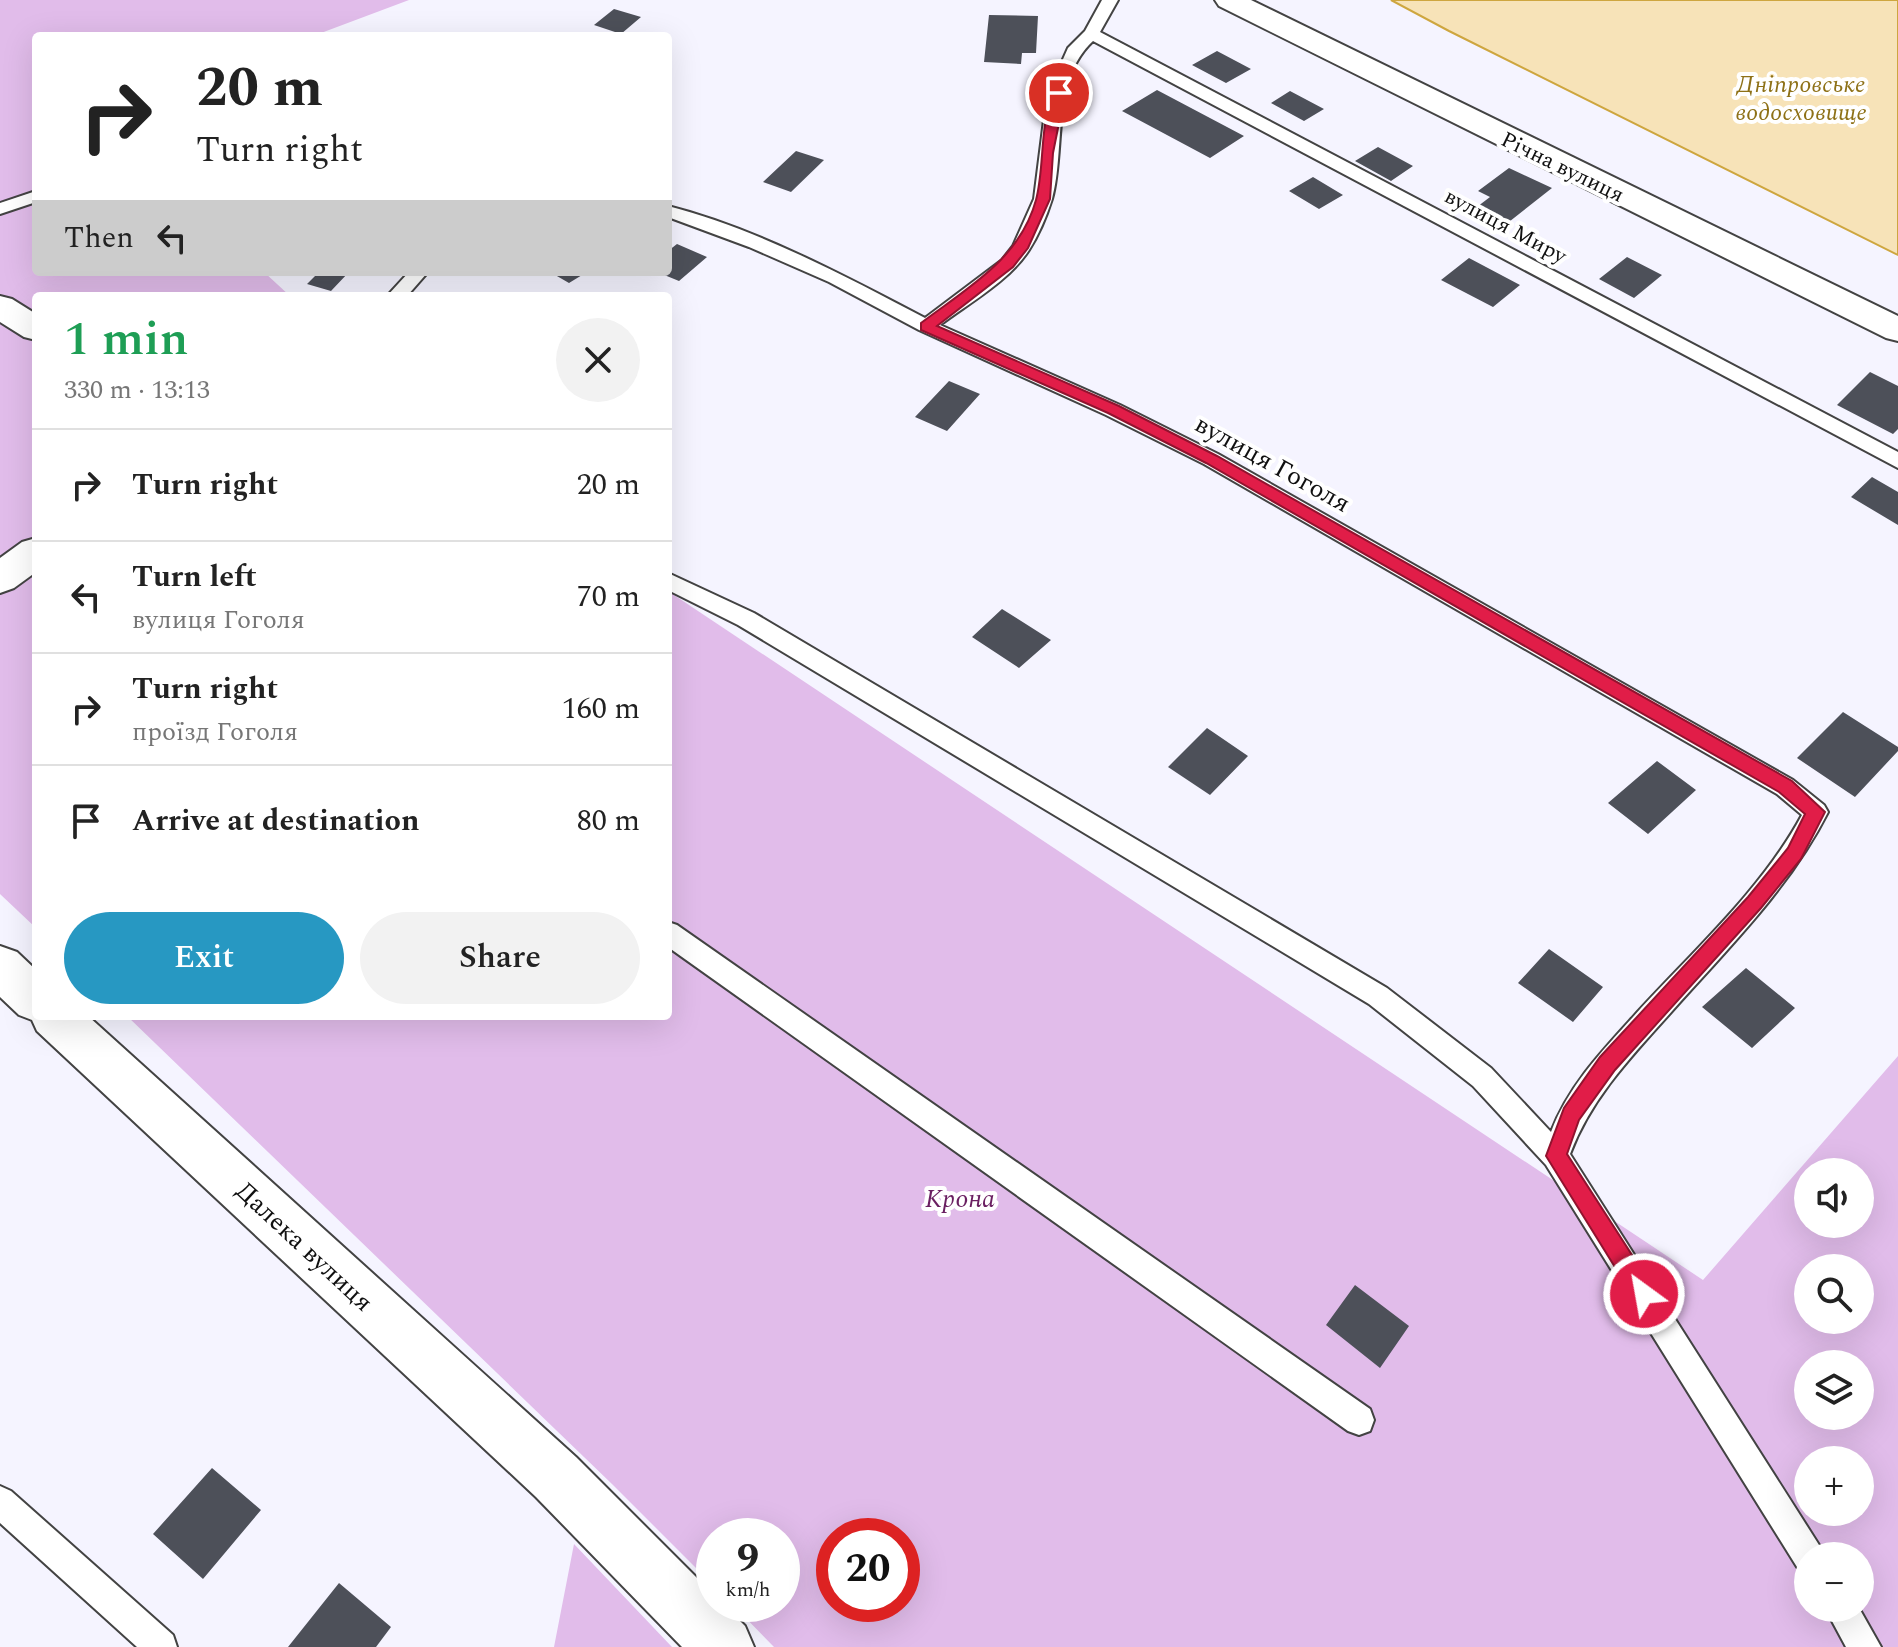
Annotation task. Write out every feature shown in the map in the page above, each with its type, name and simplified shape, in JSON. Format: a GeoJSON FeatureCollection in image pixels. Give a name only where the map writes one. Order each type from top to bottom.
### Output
{"type":"FeatureCollection","features":[{"type":"Feature","properties":{"kind":"street","name":"Річна вулиця"},"geometry":{"type":"LineString","coordinates":[[1229,0],[1898,330]]}},
{"type":"Feature","properties":{"kind":"street"},"geometry":{"type":"LineString","coordinates":[[0,307],[32,327]]}},
{"type":"Feature","properties":{"kind":"street"},"geometry":{"type":"LineString","coordinates":[[0,578],[32,555]]}},
{"type":"Feature","properties":{"kind":"street"},"geometry":{"type":"LineString","coordinates":[[0,967],[32,996]]}},
{"type":"Feature","properties":{"kind":"street","name":"Далека вулиця"},"geometry":{"type":"LineString","coordinates":[[58,1020],[556,1477],[724,1647]]}},
{"type":"Feature","properties":{"kind":"lane"},"geometry":{"type":"LineString","coordinates":[[926,326],[1008,264],[1021,248],[1043,199],[1053,112],[1064,75],[1076,48],[1091,34],[1110,0]]}},
{"type":"Feature","properties":{"kind":"lane","name":"вулиця Миру"},"geometry":{"type":"LineString","coordinates":[[1091,34],[1774,392],[1898,461]]}},
{"type":"Feature","properties":{"kind":"lane"},"geometry":{"type":"LineString","coordinates":[[0,209],[32,197]]}},
{"type":"Feature","properties":{"kind":"lane","name":"вулиця Гоголя"},"geometry":{"type":"LineString","coordinates":[[672,212],[755,243],[835,278],[926,326],[1113,410],[1211,459],[1785,787],[1816,812],[1794,853],[1754,902],[1608,1063],[1571,1115],[1556,1156]]}},
{"type":"Feature","properties":{"kind":"lane"},"geometry":{"type":"LineString","coordinates":[[400,292],[415,276]]}},
{"type":"Feature","properties":{"kind":"lane"},"geometry":{"type":"LineString","coordinates":[[672,583],[746,619],[1378,996],[1482,1077],[1556,1156],[1799,1542]]}},
{"type":"Feature","properties":{"kind":"lane"},"geometry":{"type":"LineString","coordinates":[[672,936],[1359,1420]]}},
{"type":"Feature","properties":{"kind":"lane"},"geometry":{"type":"LineString","coordinates":[[0,1502],[161,1647]]}},
{"type":"Feature","properties":{"kind":"lane"},"geometry":{"type":"LineString","coordinates":[[1850,1622],[1865,1647]]}},
{"type":"Feature","properties":{"kind":"green space"},"geometry":{"type":"Polygon","coordinates":[[[0,0],[409,0],[324,32],[32,32],[32,276],[268,276],[286,292],[32,292],[32,924],[0,894],[0,0]]]}},
{"type":"Feature","properties":{"kind":"green space","name":"Крона"},"geometry":{"type":"Polygon","coordinates":[[[672,594],[1703,1280],[1794,1175],[1794,1238],[1874,1238],[1874,1158],[1809,1158],[1898,1056],[1898,1647],[774,1647],[750,1622],[800,1622],[800,1518],[696,1518],[696,1568],[131,1020],[672,1020],[672,594]]]}},
{"type":"Feature","properties":{"kind":"green space"},"geometry":{"type":"Polygon","coordinates":[[[574,1544],[672,1647],[554,1647],[574,1544]]]}},
{"type":"Feature","properties":{"kind":"water","name":"Дніпровське водосховище"},"geometry":{"type":"Polygon","coordinates":[[[1391,0],[1898,0],[1898,255],[1449,31],[1391,0]]]}},
{"type":"Feature","properties":{"kind":"building"},"geometry":{"type":"Polygon","coordinates":[[[614,9],[641,17],[623,32],[594,25],[614,9]]]}},
{"type":"Feature","properties":{"kind":"building"},"geometry":{"type":"Polygon","coordinates":[[[989,15],[1038,16],[1036,53],[1022,53],[1021,64],[984,62],[989,15]]]}},
{"type":"Feature","properties":{"kind":"building"},"geometry":{"type":"Polygon","coordinates":[[[1217,51],[1251,69],[1226,83],[1192,65],[1217,51]]]}},
{"type":"Feature","properties":{"kind":"building"},"geometry":{"type":"Polygon","coordinates":[[[1157,90],[1244,136],[1210,158],[1122,111],[1157,90]]]}},
{"type":"Feature","properties":{"kind":"building"},"geometry":{"type":"Polygon","coordinates":[[[1290,91],[1324,109],[1304,121],[1271,103],[1290,91]]]}},
{"type":"Feature","properties":{"kind":"building"},"geometry":{"type":"Polygon","coordinates":[[[1378,147],[1413,166],[1391,181],[1355,161],[1378,147]]]}},
{"type":"Feature","properties":{"kind":"building"},"geometry":{"type":"Polygon","coordinates":[[[796,151],[824,160],[791,192],[763,182],[796,151]]]}},
{"type":"Feature","properties":{"kind":"building"},"geometry":{"type":"Polygon","coordinates":[[[1509,168],[1552,188],[1500,229],[1469,213],[1490,197],[1478,191],[1509,168]]]}},
{"type":"Feature","properties":{"kind":"building"},"geometry":{"type":"Polygon","coordinates":[[[1313,177],[1343,195],[1319,209],[1289,191],[1313,177]]]}},
{"type":"Feature","properties":{"kind":"building"},"geometry":{"type":"Polygon","coordinates":[[[677,244],[707,257],[679,281],[667,276],[672,276],[672,248],[677,244]]]}},
{"type":"Feature","properties":{"kind":"building"},"geometry":{"type":"Polygon","coordinates":[[[1627,257],[1662,275],[1634,298],[1599,279],[1627,257]]]}},
{"type":"Feature","properties":{"kind":"building"},"geometry":{"type":"Polygon","coordinates":[[[1469,258],[1520,285],[1493,307],[1441,280],[1469,258]]]}},
{"type":"Feature","properties":{"kind":"building"},"geometry":{"type":"Polygon","coordinates":[[[315,276],[345,276],[331,291],[307,284],[315,276]]]}},
{"type":"Feature","properties":{"kind":"building"},"geometry":{"type":"Polygon","coordinates":[[[557,276],[580,276],[569,283],[557,276]]]}},
{"type":"Feature","properties":{"kind":"building"},"geometry":{"type":"Polygon","coordinates":[[[1870,372],[1898,386],[1898,429],[1893,434],[1837,405],[1870,372]]]}},
{"type":"Feature","properties":{"kind":"building"},"geometry":{"type":"Polygon","coordinates":[[[949,381],[980,394],[947,431],[915,417],[949,381]]]}},
{"type":"Feature","properties":{"kind":"building"},"geometry":{"type":"Polygon","coordinates":[[[1872,477],[1898,492],[1898,525],[1851,497],[1872,477]]]}},
{"type":"Feature","properties":{"kind":"building"},"geometry":{"type":"Polygon","coordinates":[[[1002,609],[1051,640],[1019,668],[972,637],[1002,609]]]}},
{"type":"Feature","properties":{"kind":"building"},"geometry":{"type":"Polygon","coordinates":[[[1843,712],[1898,747],[1898,751],[1855,797],[1797,758],[1843,712]]]}},
{"type":"Feature","properties":{"kind":"building"},"geometry":{"type":"Polygon","coordinates":[[[1207,728],[1248,756],[1210,795],[1168,767],[1207,728]]]}},
{"type":"Feature","properties":{"kind":"building"},"geometry":{"type":"Polygon","coordinates":[[[1657,761],[1696,790],[1648,834],[1608,803],[1657,761]]]}},
{"type":"Feature","properties":{"kind":"building"},"geometry":{"type":"Polygon","coordinates":[[[1549,949],[1603,987],[1573,1022],[1518,983],[1549,949]]]}},
{"type":"Feature","properties":{"kind":"building"},"geometry":{"type":"Polygon","coordinates":[[[1746,968],[1795,1008],[1752,1048],[1702,1007],[1746,968]]]}},
{"type":"Feature","properties":{"kind":"building"},"geometry":{"type":"Polygon","coordinates":[[[1355,1285],[1409,1326],[1380,1368],[1326,1325],[1355,1285]]]}},
{"type":"Feature","properties":{"kind":"building"},"geometry":{"type":"Polygon","coordinates":[[[212,1468],[261,1510],[203,1579],[153,1534],[212,1468]]]}},
{"type":"Feature","properties":{"kind":"building"},"geometry":{"type":"Polygon","coordinates":[[[339,1583],[391,1627],[376,1647],[288,1647],[339,1583]]]}},
{"type":"Feature","properties":{"kind":"route"},"geometry":{"type":"LineString","coordinates":[[1059,93],[1053,112],[1043,199],[1021,248],[1008,264],[926,326],[1113,410],[1211,459],[1785,787],[1816,812],[1794,853],[1754,902],[1608,1063],[1571,1115],[1556,1156],[1644,1294]]}}]}
